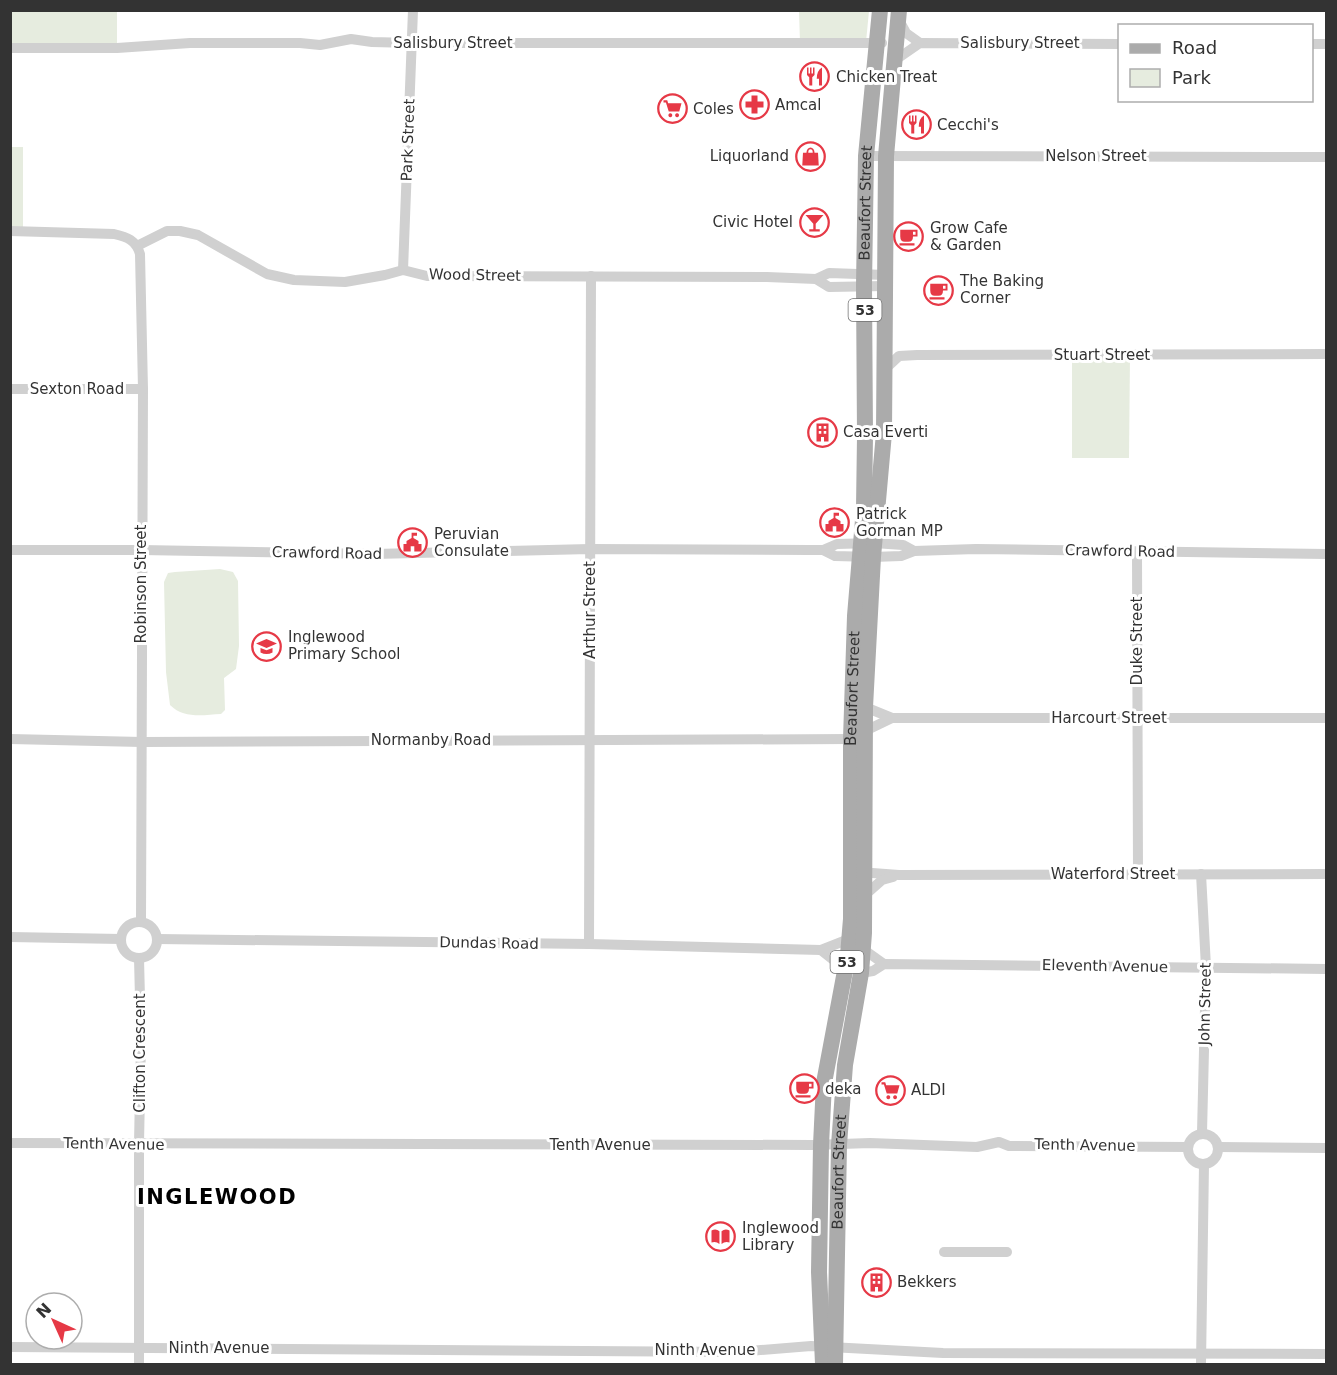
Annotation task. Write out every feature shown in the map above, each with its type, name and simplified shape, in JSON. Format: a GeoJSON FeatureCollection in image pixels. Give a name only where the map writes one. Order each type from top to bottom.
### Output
{"type":"FeatureCollection","features":[{"type":"Feature","properties":{"kind":"main road","name":"Beaufort Street"},"geometry":{"type":"LineString","coordinates":[[858,735],[866,707],[867,550],[864,508],[866,156],[880,10]]}},
{"type":"Feature","properties":{"kind":"main road","name":"Beaufort Street"},"geometry":{"type":"LineString","coordinates":[[823,1365],[831,1353],[839,1145],[856,944],[859,872],[855,616],[884,433],[886,156],[899,15]]}},
{"type":"Feature","properties":{"kind":"main road","name":"Beaufort Street"},"geometry":{"type":"LineString","coordinates":[[856,944],[865,895],[859,872]]}},
{"type":"Feature","properties":{"kind":"main road","name":"Beaufort Street"},"geometry":{"type":"LineString","coordinates":[[831,1353],[819,1272],[824,1083],[853,971]]}},
{"type":"Feature","properties":{"kind":"street","name":"Park Street"},"geometry":{"type":"LineString","coordinates":[[403,270],[413,10]]}},
{"type":"Feature","properties":{"kind":"street"},"geometry":{"type":"LineString","coordinates":[[894,61],[920,43],[906,33],[899,15]]}},
{"type":"Feature","properties":{"kind":"street","name":"Salisbury Street"},"geometry":{"type":"LineString","coordinates":[[10,48],[117,48],[210,42],[320,45],[351,39],[412,43],[896,42]]}},
{"type":"Feature","properties":{"kind":"street","name":"Salisbury Street"},"geometry":{"type":"LineString","coordinates":[[920,43],[1118,44]]}},
{"type":"Feature","properties":{"kind":"street","name":"Nelson Street"},"geometry":{"type":"LineString","coordinates":[[866,156],[1326,157]]}},
{"type":"Feature","properties":{"kind":"street"},"geometry":{"type":"LineString","coordinates":[[10,231],[114,234],[129,238],[137,246]]}},
{"type":"Feature","properties":{"kind":"street","name":"Wood Street"},"geometry":{"type":"LineString","coordinates":[[137,246],[167,231],[190,232],[267,273],[294,280],[345,282],[403,270],[427,276],[816,279],[829,286],[865,280],[885,280]]}},
{"type":"Feature","properties":{"kind":"street","name":"Robinson Street"},"geometry":{"type":"LineString","coordinates":[[137,246],[140,254],[143,389],[141,922]]}},
{"type":"Feature","properties":{"kind":"street","name":"Arthur Street"},"geometry":{"type":"LineString","coordinates":[[589,944],[591,276]]}},
{"type":"Feature","properties":{"kind":"street","name":"Stuart Street"},"geometry":{"type":"LineString","coordinates":[[884,371],[899,356],[1326,354]]}},
{"type":"Feature","properties":{"kind":"street","name":"Sexton Road"},"geometry":{"type":"LineString","coordinates":[[10,388],[143,389]]}},
{"type":"Feature","properties":{"kind":"street","name":"Crawford Road"},"geometry":{"type":"LineString","coordinates":[[10,550],[374,554],[590,549],[823,550],[835,556],[867,550],[901,556],[914,551],[976,549],[1326,554]]}},
{"type":"Feature","properties":{"kind":"street","name":"Duke Street"},"geometry":{"type":"LineString","coordinates":[[1137,552],[1138,874]]}},
{"type":"Feature","properties":{"kind":"street","name":"Harcourt Street"},"geometry":{"type":"LineString","coordinates":[[866,707],[892,718],[1326,718]]}},
{"type":"Feature","properties":{"kind":"street","name":"Harcourt Street"},"geometry":{"type":"LineString","coordinates":[[858,735],[892,718]]}},
{"type":"Feature","properties":{"kind":"street","name":"Normanby Road"},"geometry":{"type":"LineString","coordinates":[[10,739],[142,742],[590,740],[858,735]]}},
{"type":"Feature","properties":{"kind":"street","name":"Waterford Street"},"geometry":{"type":"LineString","coordinates":[[859,872],[899,875],[1326,874]]}},
{"type":"Feature","properties":{"kind":"street","name":"John Street"},"geometry":{"type":"LineString","coordinates":[[1201,874],[1206,967],[1202,1133]]}},
{"type":"Feature","properties":{"kind":"street","name":"Waterford Street"},"geometry":{"type":"LineString","coordinates":[[865,895],[882,880],[899,875]]}},
{"type":"Feature","properties":{"kind":"street"},"geometry":{"type":"LineString","coordinates":[[141,922],[152,928],[157,939],[154,950],[145,957],[139,958],[126,952],[121,939],[127,926],[141,922]]}},
{"type":"Feature","properties":{"kind":"street"},"geometry":{"type":"LineString","coordinates":[[10,937],[121,939]]}},
{"type":"Feature","properties":{"kind":"street","name":"Dundas Road"},"geometry":{"type":"LineString","coordinates":[[157,939],[589,944],[821,950],[856,944]]}},
{"type":"Feature","properties":{"kind":"street"},"geometry":{"type":"LineString","coordinates":[[856,944],[884,964]]}},
{"type":"Feature","properties":{"kind":"street"},"geometry":{"type":"LineString","coordinates":[[821,950],[853,971]]}},
{"type":"Feature","properties":{"kind":"street","name":"Clifton Crescent"},"geometry":{"type":"LineString","coordinates":[[139,958],[141,1040],[139,1365]]}},
{"type":"Feature","properties":{"kind":"street","name":"Eleventh Avenue"},"geometry":{"type":"LineString","coordinates":[[853,971],[873,971],[884,964],[1326,969]]}},
{"type":"Feature","properties":{"kind":"street"},"geometry":{"type":"LineString","coordinates":[[1202,1133],[1213,1137],[1219,1147],[1215,1159],[1204,1164],[1191,1158],[1188,1147],[1194,1136],[1202,1133]]}},
{"type":"Feature","properties":{"kind":"street","name":"Tenth Avenue"},"geometry":{"type":"LineString","coordinates":[[10,1143],[821,1145],[870,1143],[977,1147],[999,1142],[1009,1146],[1188,1147]]}},
{"type":"Feature","properties":{"kind":"street"},"geometry":{"type":"LineString","coordinates":[[1219,1147],[1326,1148]]}},
{"type":"Feature","properties":{"kind":"street"},"geometry":{"type":"LineString","coordinates":[[1201,1359],[1204,1164]]}},
{"type":"Feature","properties":{"kind":"street"},"geometry":{"type":"LineString","coordinates":[[944,1252],[1007,1252]]}},
{"type":"Feature","properties":{"kind":"street","name":"Ninth Avenue"},"geometry":{"type":"LineString","coordinates":[[10,1347],[944,1353],[1201,1359],[1326,1354]]}},
{"type":"Feature","properties":{"kind":"green space"},"geometry":{"type":"Polygon","coordinates":[[[10,11],[117,11],[117,48],[11,48],[10,11]]]}},
{"type":"Feature","properties":{"kind":"green space"},"geometry":{"type":"Polygon","coordinates":[[[799,11],[869,11],[866,42],[800,43],[799,11]]]}},
{"type":"Feature","properties":{"kind":"green space"},"geometry":{"type":"Polygon","coordinates":[[[10,147],[23,147],[23,228],[11,228],[10,147]]]}},
{"type":"Feature","properties":{"kind":"green space"},"geometry":{"type":"Polygon","coordinates":[[[1072,354],[1130,355],[1129,458],[1072,458],[1072,354]]]}},
{"type":"Feature","properties":{"kind":"green space"},"geometry":{"type":"Polygon","coordinates":[[[220,569],[233,572],[238,581],[239,646],[236,669],[224,678],[225,710],[221,714],[188,714],[170,705],[166,672],[164,582],[168,573],[220,569]]]}},
{"type":"Feature","properties":{"kind":"place","name":"Chicken Treat"},"geometry":{"type":"Point","coordinates":[815,77]}},
{"type":"Feature","properties":{"kind":"place","name":"Amcal"},"geometry":{"type":"Point","coordinates":[754,105]}},
{"type":"Feature","properties":{"kind":"place","name":"Coles"},"geometry":{"type":"Point","coordinates":[672,109]}},
{"type":"Feature","properties":{"kind":"place","name":"Cecchi's"},"geometry":{"type":"Point","coordinates":[916,125]}},
{"type":"Feature","properties":{"kind":"place","name":"Liquorland"},"geometry":{"type":"Point","coordinates":[810,156]}},
{"type":"Feature","properties":{"kind":"place","name":"Civic Hotel"},"geometry":{"type":"Point","coordinates":[814,222]}},
{"type":"Feature","properties":{"kind":"place","name":"Grow Cafe & Garden"},"geometry":{"type":"Point","coordinates":[909,237]}},
{"type":"Feature","properties":{"kind":"place","name":"The Baking Corner"},"geometry":{"type":"Point","coordinates":[939,290]}},
{"type":"Feature","properties":{"kind":"place","name":"Casa Everti"},"geometry":{"type":"Point","coordinates":[822,432]}},
{"type":"Feature","properties":{"kind":"place","name":"Patrick Gorman MP"},"geometry":{"type":"Point","coordinates":[835,523]}},
{"type":"Feature","properties":{"kind":"place","name":"Peruvian Consulate"},"geometry":{"type":"Point","coordinates":[413,543]}},
{"type":"Feature","properties":{"kind":"place","name":"Inglewood Primary School"},"geometry":{"type":"Point","coordinates":[267,646]}},
{"type":"Feature","properties":{"kind":"place","name":"deka"},"geometry":{"type":"Point","coordinates":[804,1089]}},
{"type":"Feature","properties":{"kind":"place","name":"ALDI"},"geometry":{"type":"Point","coordinates":[890,1090]}},
{"type":"Feature","properties":{"kind":"place","name":"Inglewood Library"},"geometry":{"type":"Point","coordinates":[721,1237]}},
{"type":"Feature","properties":{"kind":"place","name":"Bekkers"},"geometry":{"type":"Point","coordinates":[876,1282]}},
{"type":"Feature","properties":{"kind":"district","name":"INGLEWOOD"},"geometry":{"type":"Point","coordinates":[217,1197]}}]}
